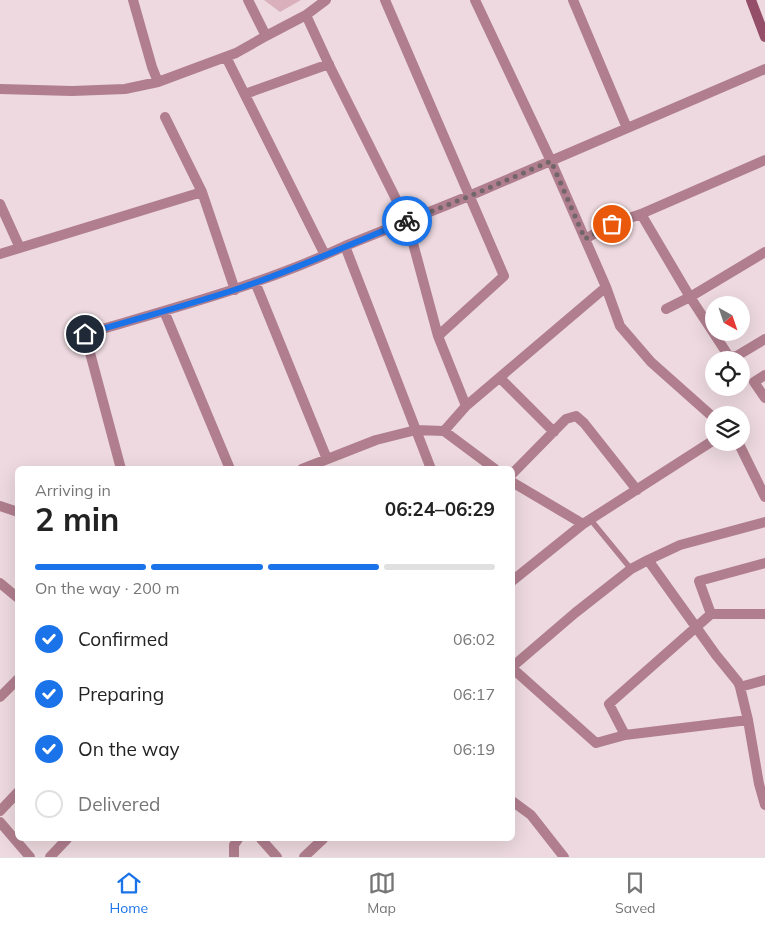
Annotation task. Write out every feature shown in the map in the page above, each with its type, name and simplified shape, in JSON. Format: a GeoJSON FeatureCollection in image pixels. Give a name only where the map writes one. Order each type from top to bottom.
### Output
{"type":"FeatureCollection","features":[{"type":"Feature","properties":{"kind":"street"},"geometry":{"type":"LineString","coordinates":[[133,0],[158,82]]}},
{"type":"Feature","properties":{"kind":"street"},"geometry":{"type":"LineString","coordinates":[[248,0],[266,36]]}},
{"type":"Feature","properties":{"kind":"street"},"geometry":{"type":"LineString","coordinates":[[0,89],[72,91],[125,89],[158,82],[236,53],[306,15],[326,0]]}},
{"type":"Feature","properties":{"kind":"street"},"geometry":{"type":"LineString","coordinates":[[386,0],[504,276],[438,336]]}},
{"type":"Feature","properties":{"kind":"street"},"geometry":{"type":"LineString","coordinates":[[573,0],[627,128]]}},
{"type":"Feature","properties":{"kind":"street"},"geometry":{"type":"LineString","coordinates":[[751,0],[765,37]]}},
{"type":"Feature","properties":{"kind":"street"},"geometry":{"type":"LineString","coordinates":[[477,1],[551,161],[606,287],[620,326],[650,362],[705,410]]}},
{"type":"Feature","properties":{"kind":"street"},"geometry":{"type":"LineString","coordinates":[[306,15],[407,221],[438,336],[466,406]]}},
{"type":"Feature","properties":{"kind":"street"},"geometry":{"type":"LineString","coordinates":[[226,57],[325,255]]}},
{"type":"Feature","properties":{"kind":"street"},"geometry":{"type":"LineString","coordinates":[[245,94],[329,64]]}},
{"type":"Feature","properties":{"kind":"street"},"geometry":{"type":"LineString","coordinates":[[120,466],[85,334],[235,290],[325,255],[470,196],[765,69]]}},
{"type":"Feature","properties":{"kind":"street"},"geometry":{"type":"LineString","coordinates":[[165,117],[202,192],[235,290]]}},
{"type":"Feature","properties":{"kind":"street"},"geometry":{"type":"LineString","coordinates":[[585,239],[612,224],[641,214],[765,160]]}},
{"type":"Feature","properties":{"kind":"street"},"geometry":{"type":"LineString","coordinates":[[0,254],[202,192]]}},
{"type":"Feature","properties":{"kind":"street"},"geometry":{"type":"LineString","coordinates":[[0,204],[20,248]]}},
{"type":"Feature","properties":{"kind":"street"},"geometry":{"type":"LineString","coordinates":[[641,214],[728,355],[735,357],[765,339]]}},
{"type":"Feature","properties":{"kind":"street"},"geometry":{"type":"LineString","coordinates":[[345,246],[430,466]]}},
{"type":"Feature","properties":{"kind":"street"},"geometry":{"type":"LineString","coordinates":[[666,309],[765,252]]}},
{"type":"Feature","properties":{"kind":"street"},"geometry":{"type":"LineString","coordinates":[[255,282],[327,459]]}},
{"type":"Feature","properties":{"kind":"street"},"geometry":{"type":"LineString","coordinates":[[444,430],[466,406],[606,287]]}},
{"type":"Feature","properties":{"kind":"street"},"geometry":{"type":"LineString","coordinates":[[164,311],[229,466]]}},
{"type":"Feature","properties":{"kind":"street"},"geometry":{"type":"LineString","coordinates":[[765,375],[754,382],[765,398]]}},
{"type":"Feature","properties":{"kind":"street"},"geometry":{"type":"LineString","coordinates":[[500,378],[554,432]]}},
{"type":"Feature","properties":{"kind":"street"},"geometry":{"type":"LineString","coordinates":[[515,471],[566,419],[576,416],[584,423],[637,490]]}},
{"type":"Feature","properties":{"kind":"street"},"geometry":{"type":"LineString","coordinates":[[310,466],[376,440],[416,430],[444,430],[491,466]]}},
{"type":"Feature","properties":{"kind":"street"},"geometry":{"type":"LineString","coordinates":[[515,578],[586,522],[705,446]]}},
{"type":"Feature","properties":{"kind":"street"},"geometry":{"type":"LineString","coordinates":[[742,451],[765,497]]}},
{"type":"Feature","properties":{"kind":"street"},"geometry":{"type":"LineString","coordinates":[[515,484],[586,522]]}},
{"type":"Feature","properties":{"kind":"street"},"geometry":{"type":"LineString","coordinates":[[0,506],[15,511]]}},
{"type":"Feature","properties":{"kind":"street"},"geometry":{"type":"LineString","coordinates":[[515,665],[575,613],[631,569],[680,545],[765,522]]}},
{"type":"Feature","properties":{"kind":"street"},"geometry":{"type":"LineString","coordinates":[[648,560],[696,628],[738,682],[748,720],[759,784],[765,805]]}},
{"type":"Feature","properties":{"kind":"street"},"geometry":{"type":"LineString","coordinates":[[711,614],[699,581],[765,564]]}},
{"type":"Feature","properties":{"kind":"street"},"geometry":{"type":"LineString","coordinates":[[2,589],[15,596]]}},
{"type":"Feature","properties":{"kind":"street"},"geometry":{"type":"LineString","coordinates":[[625,735],[609,704],[711,614],[765,614]]}},
{"type":"Feature","properties":{"kind":"street"},"geometry":{"type":"LineString","coordinates":[[515,671],[596,743],[625,735],[748,720]]}},
{"type":"Feature","properties":{"kind":"street"},"geometry":{"type":"LineString","coordinates":[[740,687],[765,680]]}},
{"type":"Feature","properties":{"kind":"street"},"geometry":{"type":"LineString","coordinates":[[0,697],[15,682]]}},
{"type":"Feature","properties":{"kind":"street"},"geometry":{"type":"LineString","coordinates":[[0,811],[15,795]]}},
{"type":"Feature","properties":{"kind":"street"},"geometry":{"type":"LineString","coordinates":[[515,803],[531,815],[564,857]]}},
{"type":"Feature","properties":{"kind":"street"},"geometry":{"type":"LineString","coordinates":[[0,822],[15,840]]}},
{"type":"Feature","properties":{"kind":"street"},"geometry":{"type":"LineString","coordinates":[[16,841],[30,857]]}},
{"type":"Feature","properties":{"kind":"street"},"geometry":{"type":"LineString","coordinates":[[50,857],[65,841]]}},
{"type":"Feature","properties":{"kind":"street"},"geometry":{"type":"LineString","coordinates":[[234,857],[234,845],[237,841]]}},
{"type":"Feature","properties":{"kind":"street"},"geometry":{"type":"LineString","coordinates":[[263,841],[277,857]]}},
{"type":"Feature","properties":{"kind":"street"},"geometry":{"type":"LineString","coordinates":[[304,857],[321,841]]}},
{"type":"Feature","properties":{"kind":"lane"},"geometry":{"type":"LineString","coordinates":[[586,522],[631,569]]}},
{"type":"Feature","properties":{"kind":"shaded area"},"geometry":{"type":"Polygon","coordinates":[[[264,0],[301,0],[280,12],[264,0]]]}},
{"type":"Feature","properties":{"kind":"way so far"},"geometry":{"type":"LineString","coordinates":[[407,221],[551,161],[585,239],[612,224]]}},
{"type":"Feature","properties":{"kind":"route"},"geometry":{"type":"LineString","coordinates":[[85,334],[235,290],[407,221]]}}]}
